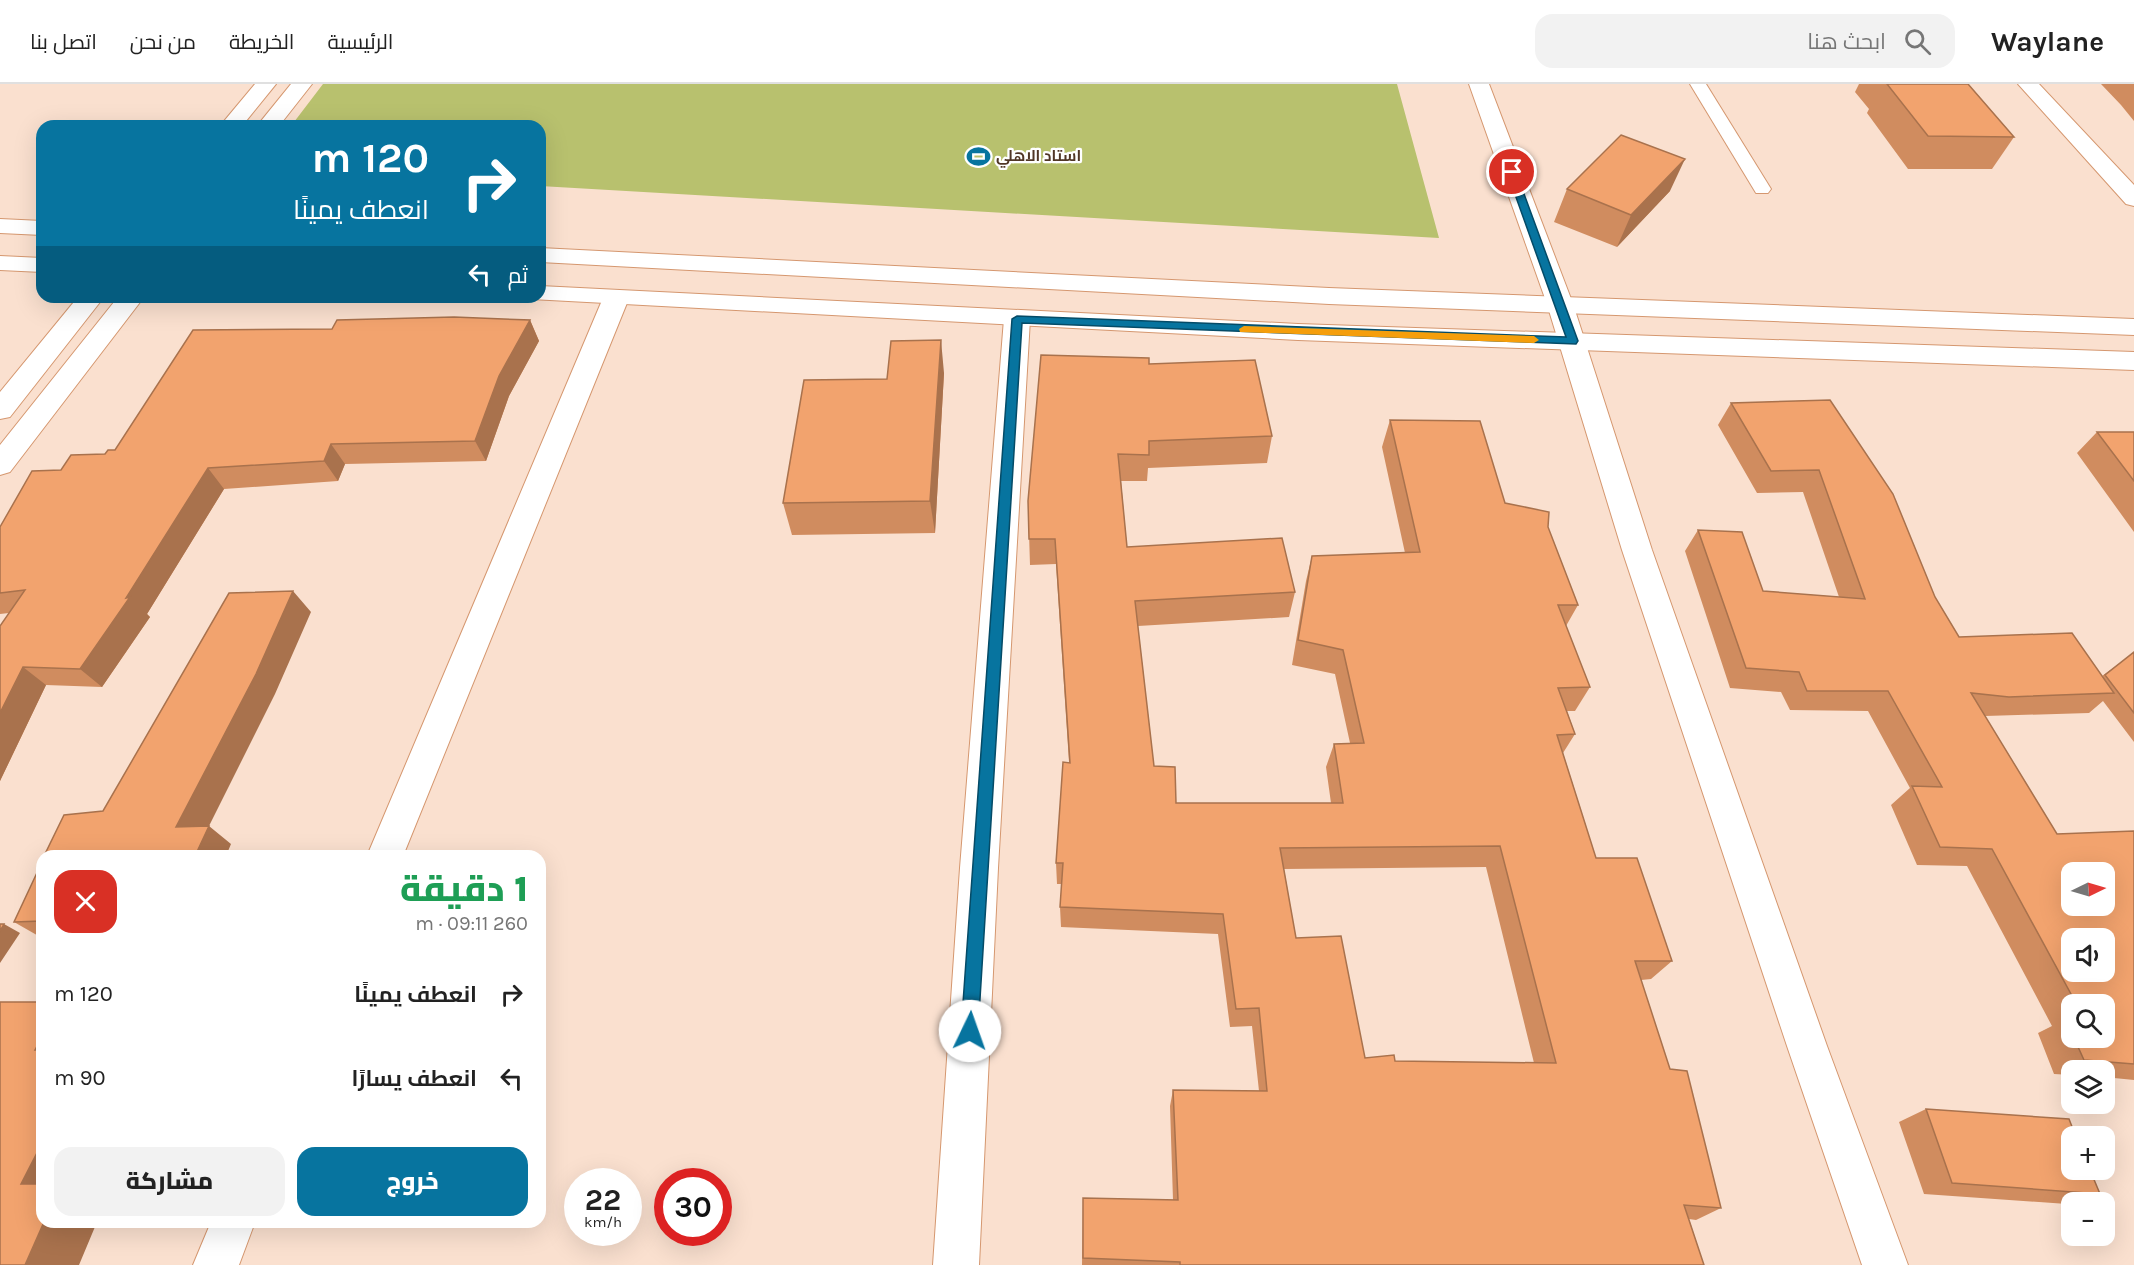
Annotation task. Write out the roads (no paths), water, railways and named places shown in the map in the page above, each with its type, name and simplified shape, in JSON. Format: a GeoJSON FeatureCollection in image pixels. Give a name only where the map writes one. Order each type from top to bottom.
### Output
{"type":"FeatureCollection","features":[{"type":"Feature","properties":{"kind":"street"},"geometry":{"type":"LineString","coordinates":[[236,120],[266,84]]}},
{"type":"Feature","properties":{"kind":"street"},"geometry":{"type":"LineString","coordinates":[[273,120],[302,84]]}},
{"type":"Feature","properties":{"kind":"street"},"geometry":{"type":"LineString","coordinates":[[1479,84],[1573,341],[1637,550],[1806,1046],[1885,1265]]}},
{"type":"Feature","properties":{"kind":"street"},"geometry":{"type":"LineString","coordinates":[[2028,84],[2134,199]]}},
{"type":"Feature","properties":{"kind":"street"},"geometry":{"type":"LineString","coordinates":[[0,226],[36,228]]}},
{"type":"Feature","properties":{"kind":"street"},"geometry":{"type":"LineString","coordinates":[[546,255],[1329,296],[2134,327]]}},
{"type":"Feature","properties":{"kind":"street"},"geometry":{"type":"LineString","coordinates":[[0,263],[36,265]]}},
{"type":"Feature","properties":{"kind":"street"},"geometry":{"type":"LineString","coordinates":[[546,294],[1017,319],[2134,360]]}},
{"type":"Feature","properties":{"kind":"street"},"geometry":{"type":"LineString","coordinates":[[387,850],[616,298]]}},
{"type":"Feature","properties":{"kind":"street"},"geometry":{"type":"LineString","coordinates":[[0,410],[86,303]]}},
{"type":"Feature","properties":{"kind":"street"},"geometry":{"type":"LineString","coordinates":[[0,465],[126,303]]}},
{"type":"Feature","properties":{"kind":"street"},"geometry":{"type":"LineString","coordinates":[[956,1265],[980,856],[1017,319]]}},
{"type":"Feature","properties":{"kind":"street"},"geometry":{"type":"LineString","coordinates":[[216,1265],[231,1228]]}},
{"type":"Feature","properties":{"kind":"lane"},"geometry":{"type":"LineString","coordinates":[[1698,84],[1762,189]]}},
{"type":"Feature","properties":{"kind":"place","name":"استاد الاهلي"},"geometry":{"type":"Point","coordinates":[978,156]}}]}
